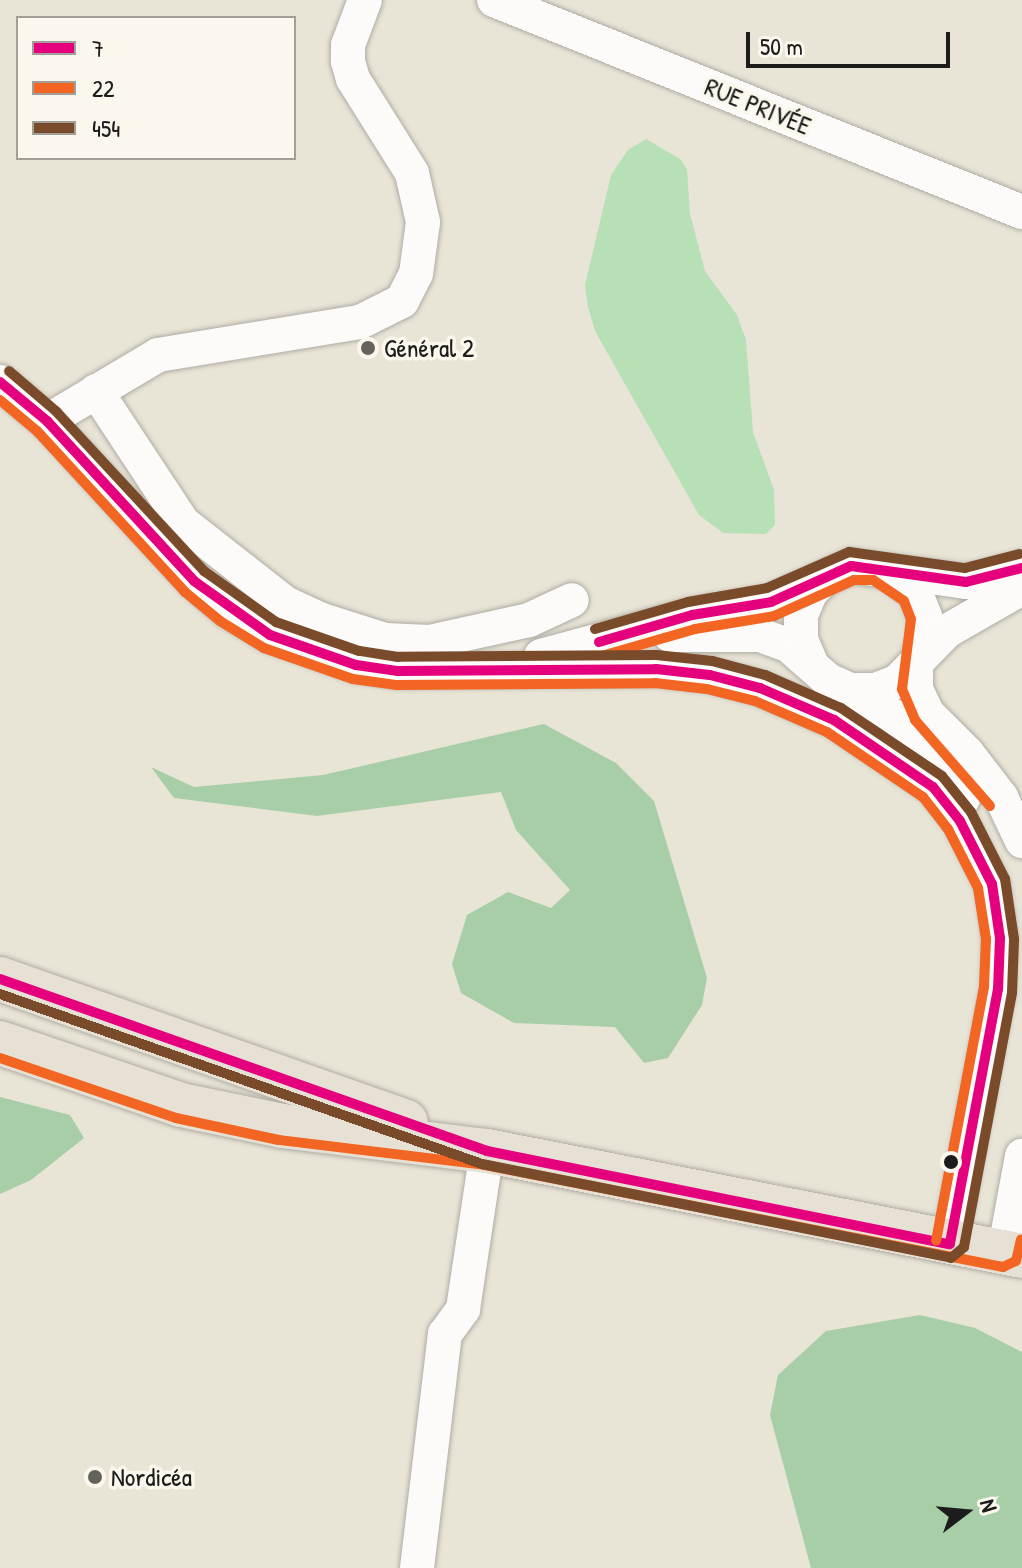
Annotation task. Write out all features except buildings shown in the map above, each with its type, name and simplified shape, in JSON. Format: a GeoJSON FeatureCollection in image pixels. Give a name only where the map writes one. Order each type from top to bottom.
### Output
{"type":"FeatureCollection","features":[{"type":"Feature","properties":{"kind":"main road"},"geometry":{"type":"LineString","coordinates":[[0,979],[487,1151]]}},
{"type":"Feature","properties":{"kind":"main road"},"geometry":{"type":"LineString","coordinates":[[0,1043],[181,1105],[282,1126],[487,1151],[1013,1254]]}},
{"type":"Feature","properties":{"kind":"lane"},"geometry":{"type":"LineString","coordinates":[[47,421],[158,355],[360,322],[402,301],[416,274],[423,222],[412,173],[353,79],[348,61],[348,45],[365,0]]}},
{"type":"Feature","properties":{"kind":"lane","name":"RUE PRIVÉE"},"geometry":{"type":"LineString","coordinates":[[494,0],[1022,212]]}},
{"type":"Feature","properties":{"kind":"lane"},"geometry":{"type":"LineString","coordinates":[[0,382],[47,421],[194,581],[228,610],[270,635],[356,665],[430,673],[656,669],[760,688],[834,720],[933,787],[960,821],[992,884]]}},
{"type":"Feature","properties":{"kind":"lane"},"geometry":{"type":"LineString","coordinates":[[96,391],[183,523],[285,603],[349,631],[429,642],[529,620],[572,600]]}},
{"type":"Feature","properties":{"kind":"lane"},"geometry":{"type":"LineString","coordinates":[[483,670],[641,632],[692,615],[771,602],[851,566],[876,566],[966,582],[1022,568]]}},
{"type":"Feature","properties":{"kind":"lane"},"geometry":{"type":"LineString","coordinates":[[876,566],[898,575],[916,593],[925,616],[925,641],[916,664],[916,689],[927,713],[1001,797],[1022,841]]}},
{"type":"Feature","properties":{"kind":"lane"},"geometry":{"type":"LineString","coordinates":[[811,663],[801,640],[801,615],[811,592],[828,575]]}},
{"type":"Feature","properties":{"kind":"lane"},"geometry":{"type":"LineString","coordinates":[[850,690],[887,686],[916,664],[947,631],[1022,588]]}},
{"type":"Feature","properties":{"kind":"lane"},"geometry":{"type":"LineString","coordinates":[[641,632],[760,635],[788,645],[828,680],[893,716],[930,750],[959,790],[980,836],[992,884],[1000,938],[998,989],[950,1244]]}},
{"type":"Feature","properties":{"kind":"lane"},"geometry":{"type":"LineString","coordinates":[[417,1568],[445,1334],[463,1309],[487,1151]]}},
{"type":"Feature","properties":{"kind":"lane"},"geometry":{"type":"LineString","coordinates":[[1013,1254],[1022,1156]]}},
{"type":"Feature","properties":{"kind":"green space"},"geometry":{"type":"Polygon","coordinates":[[[646,139],[680,159],[687,169],[690,214],[705,271],[737,315],[746,340],[753,432],[774,490],[775,525],[766,534],[723,533],[699,515],[595,331],[585,285],[611,175],[628,150],[646,139]]]}},
{"type":"Feature","properties":{"kind":"green space"},"geometry":{"type":"Polygon","coordinates":[[[544,724],[616,763],[654,801],[707,978],[702,1005],[668,1058],[644,1063],[615,1027],[514,1023],[461,993],[452,964],[467,915],[508,892],[551,908],[570,890],[516,830],[501,792],[317,816],[174,798],[151,767],[194,787],[323,775],[544,724]]]}},
{"type":"Feature","properties":{"kind":"green space"},"geometry":{"type":"Polygon","coordinates":[[[0,1097],[70,1115],[84,1138],[31,1180],[0,1194],[0,1097]]]}},
{"type":"Feature","properties":{"kind":"green space"},"geometry":{"type":"Polygon","coordinates":[[[920,1315],[975,1328],[1022,1352],[1022,1568],[811,1568],[770,1415],[778,1375],[826,1331],[920,1315]]]}},
{"type":"Feature","properties":{"kind":"transit line","name":"454"},"geometry":{"type":"LineString","coordinates":[[0,994],[482,1164],[951,1258],[964,1247],[1012,992],[1014,939],[1005,879],[971,812],[942,776],[841,708],[765,675],[712,661],[656,655],[398,657],[359,651],[276,622],[204,571],[57,412],[9,371]]}},
{"type":"Feature","properties":{"kind":"transit line","name":"7"},"geometry":{"type":"LineString","coordinates":[[0,382],[47,421],[194,581],[270,635],[356,665],[397,671],[656,669],[710,675],[760,688],[834,720],[933,787],[960,821],[992,884],[1000,938],[998,989],[950,1244]]}},
{"type":"Feature","properties":{"kind":"transit line","name":"22"},"geometry":{"type":"LineString","coordinates":[[0,400],[37,431],[185,592],[220,621],[264,648],[353,679],[396,685],[655,683],[707,689],[755,701],[827,732],[923,797],[948,829],[978,888],[986,939],[984,987],[936,1241]]}},
{"type":"Feature","properties":{"kind":"transit line","name":"454"},"geometry":{"type":"LineString","coordinates":[[595,629],[688,602],[767,588],[849,552],[965,568],[1019,554]]}},
{"type":"Feature","properties":{"kind":"transit line","name":"7"},"geometry":{"type":"LineString","coordinates":[[599,642],[692,615],[771,602],[851,566],[966,582],[1022,568]]}},
{"type":"Feature","properties":{"kind":"transit line","name":"22"},"geometry":{"type":"LineString","coordinates":[[605,655],[695,629],[774,616],[854,580],[873,580],[904,601],[911,619],[902,689],[915,720],[990,806]]}},
{"type":"Feature","properties":{"kind":"transit line","name":"7"},"geometry":{"type":"LineString","coordinates":[[0,979],[487,1151],[950,1244]]}},
{"type":"Feature","properties":{"kind":"transit line","name":"22"},"geometry":{"type":"LineString","coordinates":[[0,1058],[176,1118],[279,1140],[485,1165],[1003,1267],[1016,1261],[1021,1240]]}},
{"type":"Feature","properties":{"kind":"place","name":"Général 2"},"geometry":{"type":"Point","coordinates":[368,348]}},
{"type":"Feature","properties":{"kind":"place","name":"Nordicéa"},"geometry":{"type":"Point","coordinates":[95,1477]}}]}
